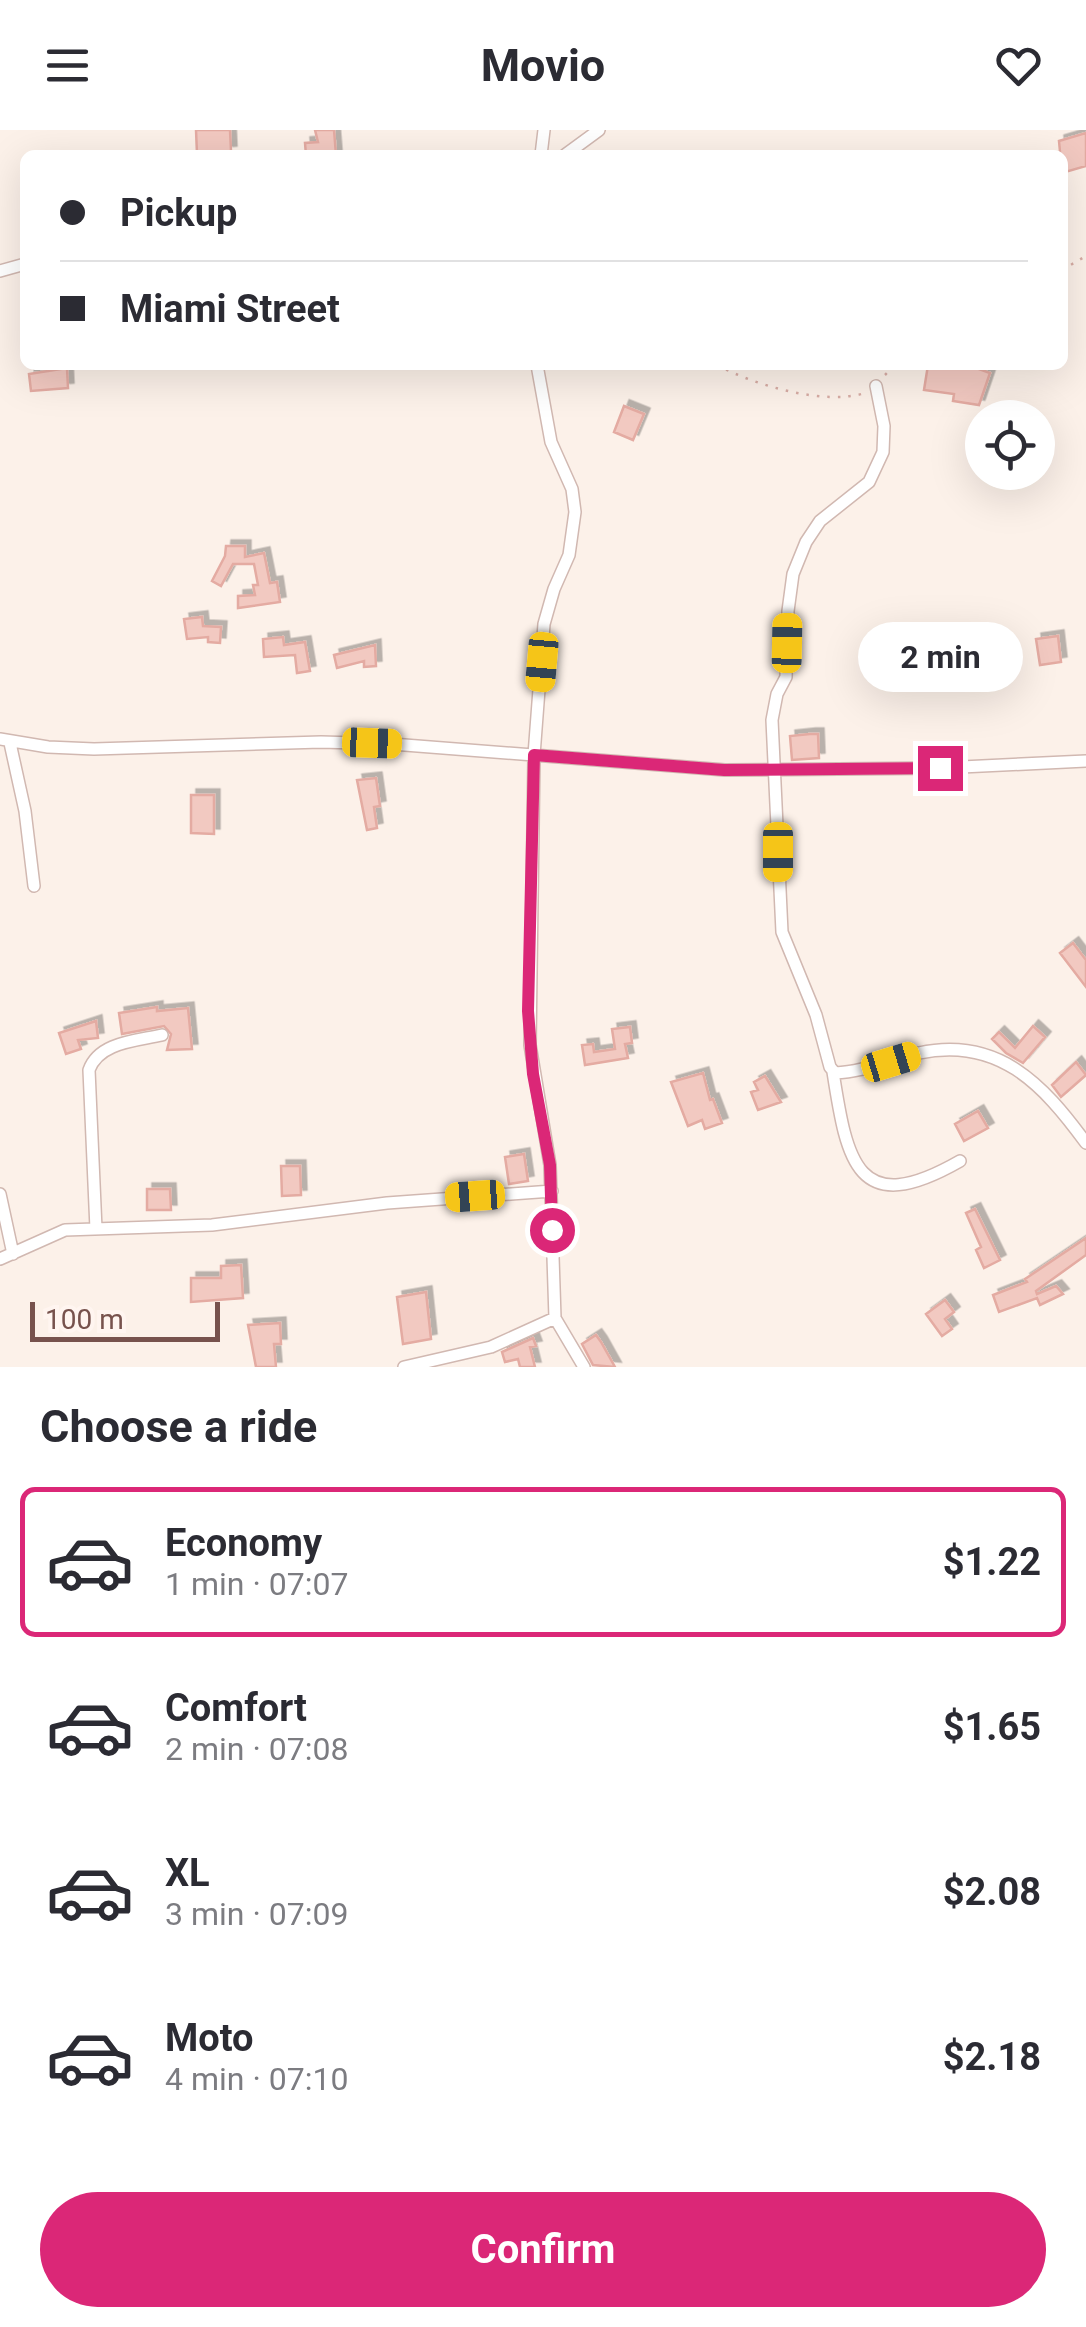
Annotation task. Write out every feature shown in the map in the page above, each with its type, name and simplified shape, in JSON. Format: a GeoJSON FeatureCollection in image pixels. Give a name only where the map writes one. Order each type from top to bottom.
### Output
{"type":"FeatureCollection","features":[{"type":"Feature","properties":{"kind":"street"},"geometry":{"type":"LineString","coordinates":[[572,150],[599,130]]}},
{"type":"Feature","properties":{"kind":"street"},"geometry":{"type":"LineString","coordinates":[[538,370],[551,442],[572,489],[575,512],[569,555],[544,624],[534,755],[528,1011],[533,1074],[552,1191],[555,1318],[584,1367]]}},
{"type":"Feature","properties":{"kind":"street"},"geometry":{"type":"LineString","coordinates":[[876,386],[885,439],[874,475],[820,521],[793,574],[786,677],[772,720],[782,932],[816,1015],[852,1157],[869,1181],[884,1185],[919,1182],[960,1161]]}},
{"type":"Feature","properties":{"kind":"street"},"geometry":{"type":"LineString","coordinates":[[34,886],[25,810],[5,741],[94,748],[352,742],[693,768],[940,768],[1086,761]]}},
{"type":"Feature","properties":{"kind":"street"},"geometry":{"type":"LineString","coordinates":[[96,1229],[89,1070],[100,1052],[162,1035]]}},
{"type":"Feature","properties":{"kind":"street"},"geometry":{"type":"LineString","coordinates":[[833,1072],[862,1071],[920,1053],[966,1048],[984,1052],[999,1058],[1059,1105],[1086,1143]]}},
{"type":"Feature","properties":{"kind":"street"},"geometry":{"type":"LineString","coordinates":[[0,1194],[6,1256],[65,1230],[212,1225],[387,1202],[552,1191]]}},
{"type":"Feature","properties":{"kind":"street"},"geometry":{"type":"LineString","coordinates":[[404,1367],[490,1347],[555,1318]]}},
{"type":"Feature","properties":{"kind":"path"},"geometry":{"type":"LineString","coordinates":[[731,370],[780,389],[824,396],[860,395],[876,386],[890,370]]}},
{"type":"Feature","properties":{"kind":"building"},"geometry":{"type":"Polygon","coordinates":[[[196,130],[230,130],[231,150],[197,150],[196,130]]]}},
{"type":"Feature","properties":{"kind":"building"},"geometry":{"type":"Polygon","coordinates":[[[315,130],[334,130],[336,150],[306,150],[305,143],[318,142],[315,130]]]}},
{"type":"Feature","properties":{"kind":"building"},"geometry":{"type":"Polygon","coordinates":[[[1086,133],[1086,166],[1068,171],[1068,150],[1060,150],[1059,141],[1086,133]]]}},
{"type":"Feature","properties":{"kind":"building"},"geometry":{"type":"Polygon","coordinates":[[[67,370],[68,388],[31,391],[29,374],[67,370]]]}},
{"type":"Feature","properties":{"kind":"building"},"geometry":{"type":"Polygon","coordinates":[[[927,370],[990,373],[981,400],[953,401],[954,394],[924,390],[927,370]]]}},
{"type":"Feature","properties":{"kind":"building"},"geometry":{"type":"Polygon","coordinates":[[[624,406],[644,414],[633,440],[614,432],[624,406]]]}},
{"type":"Feature","properties":{"kind":"building"},"geometry":{"type":"Polygon","coordinates":[[[226,546],[245,546],[245,557],[264,553],[270,583],[277,582],[280,602],[238,608],[238,596],[255,595],[253,585],[258,585],[254,564],[233,564],[221,586],[212,581],[226,546]]]}},
{"type":"Feature","properties":{"kind":"building"},"geometry":{"type":"Polygon","coordinates":[[[202,617],[203,626],[221,627],[220,643],[208,642],[208,637],[187,639],[184,619],[202,617]]]}},
{"type":"Feature","properties":{"kind":"building"},"geometry":{"type":"Polygon","coordinates":[[[1058,636],[1061,662],[1040,665],[1036,639],[1058,636]]]}},
{"type":"Feature","properties":{"kind":"building"},"geometry":{"type":"Polygon","coordinates":[[[283,637],[284,645],[305,642],[310,671],[297,673],[295,655],[264,657],[263,639],[283,637]]]}},
{"type":"Feature","properties":{"kind":"building"},"geometry":{"type":"Polygon","coordinates":[[[375,645],[376,666],[364,667],[364,661],[337,668],[334,655],[375,645]]]}},
{"type":"Feature","properties":{"kind":"building"},"geometry":{"type":"Polygon","coordinates":[[[818,734],[819,758],[792,760],[790,736],[818,734]]]}},
{"type":"Feature","properties":{"kind":"building"},"geometry":{"type":"Polygon","coordinates":[[[376,778],[380,806],[374,807],[377,828],[367,830],[357,780],[376,778]]]}},
{"type":"Feature","properties":{"kind":"building"},"geometry":{"type":"Polygon","coordinates":[[[191,795],[214,795],[214,834],[191,833],[191,795]]]}},
{"type":"Feature","properties":{"kind":"building"},"geometry":{"type":"Polygon","coordinates":[[[1073,943],[1086,960],[1086,987],[1060,953],[1073,943]]]}},
{"type":"Feature","properties":{"kind":"building"},"geometry":{"type":"Polygon","coordinates":[[[157,1007],[157,1011],[188,1008],[192,1049],[167,1050],[171,1034],[164,1026],[122,1034],[119,1013],[157,1007]]]}},
{"type":"Feature","properties":{"kind":"building"},"geometry":{"type":"Polygon","coordinates":[[[96,1021],[98,1038],[78,1040],[81,1049],[66,1054],[59,1033],[96,1021]]]}},
{"type":"Feature","properties":{"kind":"building"},"geometry":{"type":"Polygon","coordinates":[[[1033,1026],[1045,1037],[1023,1063],[992,1039],[999,1032],[1015,1048],[1033,1026]]]}},
{"type":"Feature","properties":{"kind":"building"},"geometry":{"type":"Polygon","coordinates":[[[630,1027],[632,1043],[625,1044],[628,1058],[585,1065],[582,1045],[593,1044],[594,1052],[615,1049],[612,1029],[630,1027]]]}},
{"type":"Feature","properties":{"kind":"building"},"geometry":{"type":"Polygon","coordinates":[[[1076,1062],[1086,1075],[1061,1097],[1052,1085],[1076,1062]]]}},
{"type":"Feature","properties":{"kind":"building"},"geometry":{"type":"Polygon","coordinates":[[[703,1073],[710,1100],[713,1099],[722,1123],[705,1129],[702,1120],[688,1126],[671,1082],[703,1073]]]}},
{"type":"Feature","properties":{"kind":"building"},"geometry":{"type":"Polygon","coordinates":[[[765,1076],[781,1102],[758,1110],[751,1092],[758,1090],[754,1082],[765,1076]]]}},
{"type":"Feature","properties":{"kind":"building"},"geometry":{"type":"Polygon","coordinates":[[[978,1111],[988,1128],[964,1141],[955,1124],[978,1111]]]}},
{"type":"Feature","properties":{"kind":"building"},"geometry":{"type":"Polygon","coordinates":[[[524,1154],[528,1181],[509,1184],[505,1157],[524,1154]]]}},
{"type":"Feature","properties":{"kind":"building"},"geometry":{"type":"Polygon","coordinates":[[[281,1166],[300,1166],[301,1195],[282,1196],[281,1166]]]}},
{"type":"Feature","properties":{"kind":"building"},"geometry":{"type":"Polygon","coordinates":[[[147,1189],[170,1189],[171,1210],[147,1210],[147,1189]]]}},
{"type":"Feature","properties":{"kind":"building"},"geometry":{"type":"Polygon","coordinates":[[[975,1209],[1000,1260],[984,1268],[976,1250],[981,1247],[966,1213],[975,1209]]]}},
{"type":"Feature","properties":{"kind":"building"},"geometry":{"type":"Polygon","coordinates":[[[1086,1238],[1086,1255],[1036,1291],[1037,1294],[1056,1286],[1063,1294],[1040,1305],[1037,1298],[999,1312],[993,1295],[1027,1282],[1025,1279],[1086,1238]]]}},
{"type":"Feature","properties":{"kind":"building"},"geometry":{"type":"Polygon","coordinates":[[[241,1265],[243,1298],[191,1302],[191,1278],[221,1278],[221,1266],[241,1265]]]}},
{"type":"Feature","properties":{"kind":"building"},"geometry":{"type":"Polygon","coordinates":[[[426,1292],[431,1339],[403,1344],[397,1297],[426,1292]]]}},
{"type":"Feature","properties":{"kind":"building"},"geometry":{"type":"Polygon","coordinates":[[[945,1300],[954,1312],[945,1319],[952,1329],[942,1336],[926,1314],[945,1300]]]}},
{"type":"Feature","properties":{"kind":"building"},"geometry":{"type":"Polygon","coordinates":[[[280,1323],[281,1344],[274,1344],[276,1367],[256,1367],[248,1325],[280,1323]]]}},
{"type":"Feature","properties":{"kind":"building"},"geometry":{"type":"Polygon","coordinates":[[[596,1335],[615,1367],[593,1365],[582,1344],[596,1335]]]}},
{"type":"Feature","properties":{"kind":"building"},"geometry":{"type":"Polygon","coordinates":[[[533,1338],[536,1346],[530,1347],[535,1367],[520,1367],[518,1359],[505,1362],[502,1352],[533,1338]]]}},
{"type":"Feature","properties":{"kind":"route"},"geometry":{"type":"LineString","coordinates":[[552,1230],[550,1165],[537,1102],[528,1011],[534,755],[724,770],[940,768]]}}]}
